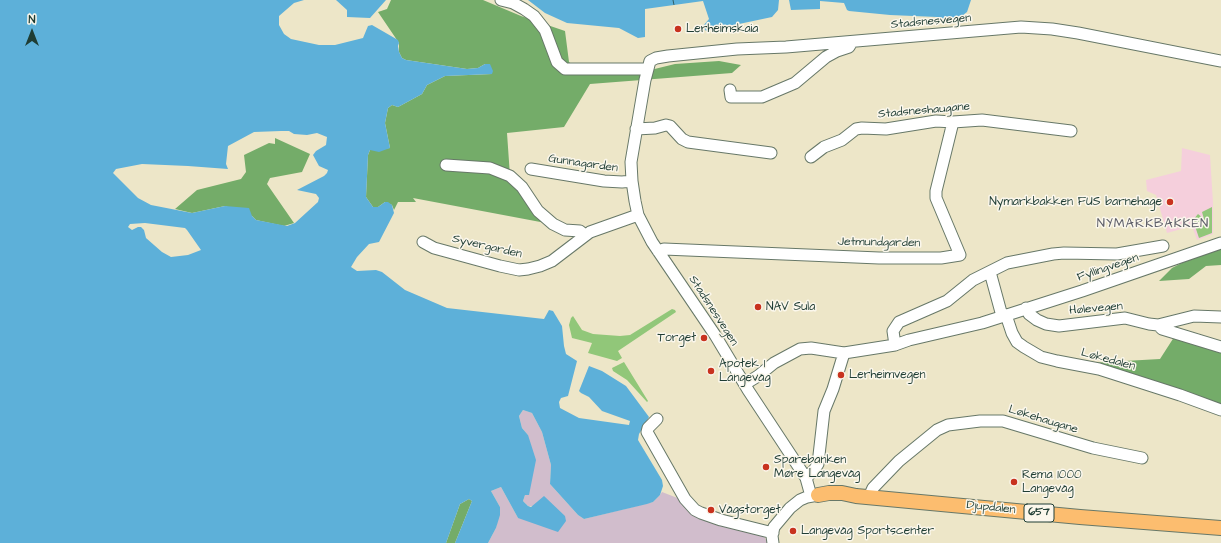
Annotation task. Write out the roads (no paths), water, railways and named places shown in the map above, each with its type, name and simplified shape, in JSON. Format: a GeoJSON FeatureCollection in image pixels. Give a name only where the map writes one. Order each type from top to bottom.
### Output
{"type":"FeatureCollection","features":[{"type":"Feature","properties":{"kind":"main road","name":"Djupdalen"},"geometry":{"type":"LineString","coordinates":[[815,495],[828,498],[862,496],[1080,517],[1221,528]]}},
{"type":"Feature","properties":{"kind":"street"},"geometry":{"type":"LineString","coordinates":[[501,0],[513,3],[524,9],[531,13],[539,21],[546,34],[556,62],[565,69],[648,69]]}},
{"type":"Feature","properties":{"kind":"street","name":"Stadsnesvegen"},"geometry":{"type":"LineString","coordinates":[[815,495],[806,478],[715,335],[652,242],[638,215],[634,201],[631,162],[650,61],[656,58],[668,56],[737,49],[786,47],[995,29],[1033,28],[1078,32],[1221,60]]}},
{"type":"Feature","properties":{"kind":"street"},"geometry":{"type":"LineString","coordinates":[[730,90],[731,97],[762,97],[795,83],[826,57],[849,47],[852,41]]}},
{"type":"Feature","properties":{"kind":"street","name":"Stadsneshaugane"},"geometry":{"type":"LineString","coordinates":[[811,157],[824,147],[842,140],[856,130],[862,128],[886,129],[936,121],[952,122],[982,120],[1071,131]]}},
{"type":"Feature","properties":{"kind":"street","name":"Jetmundgarden"},"geometry":{"type":"LineString","coordinates":[[658,250],[664,249],[879,258],[941,258],[960,255],[936,198],[936,191],[952,122]]}},
{"type":"Feature","properties":{"kind":"street"},"geometry":{"type":"LineString","coordinates":[[636,129],[655,128],[666,125],[670,126],[682,139],[688,142],[771,153]]}},
{"type":"Feature","properties":{"kind":"street"},"geometry":{"type":"LineString","coordinates":[[446,165],[490,168],[510,176],[522,187],[538,211],[553,224],[565,230],[580,231],[585,236]]}},
{"type":"Feature","properties":{"kind":"street","name":"Gunnagarden"},"geometry":{"type":"LineString","coordinates":[[531,169],[604,181],[632,181]]}},
{"type":"Feature","properties":{"kind":"street","name":"Syvergarden"},"geometry":{"type":"LineString","coordinates":[[423,242],[434,248],[519,270],[540,266],[552,261],[590,232],[638,215]]}},
{"type":"Feature","properties":{"kind":"street","name":"Fyllingvegen"},"geometry":{"type":"LineString","coordinates":[[745,384],[774,363],[800,349],[811,348],[844,353],[894,345],[909,340],[982,323],[1082,291],[1221,243]]}},
{"type":"Feature","properties":{"kind":"street","name":"Fyllingvegen"},"geometry":{"type":"LineString","coordinates":[[894,345],[893,331],[899,322],[940,305],[960,292],[973,280],[1007,263],[1053,254],[1117,254],[1163,246]]}},
{"type":"Feature","properties":{"kind":"street"},"geometry":{"type":"LineString","coordinates":[[990,272],[1004,315]]}},
{"type":"Feature","properties":{"kind":"street","name":"Hølevegen"},"geometry":{"type":"LineString","coordinates":[[1026,308],[1037,320],[1059,326],[1080,322],[1105,321],[1125,318],[1149,324],[1158,324],[1194,316],[1221,317]]}},
{"type":"Feature","properties":{"kind":"street","name":"Løkedalen"},"geometry":{"type":"LineString","coordinates":[[1004,315],[1017,342],[1024,348],[1041,357],[1099,369],[1221,410]]}},
{"type":"Feature","properties":{"kind":"street"},"geometry":{"type":"LineString","coordinates":[[1158,324],[1162,329],[1221,347]]}},
{"type":"Feature","properties":{"kind":"street"},"geometry":{"type":"LineString","coordinates":[[806,478],[818,464],[824,411],[833,390],[844,353]]}},
{"type":"Feature","properties":{"kind":"street"},"geometry":{"type":"LineString","coordinates":[[657,419],[648,428],[647,432],[685,499],[695,510],[701,513],[773,538],[774,528],[790,508],[800,500],[815,495]]}},
{"type":"Feature","properties":{"kind":"street","name":"Løkehaugane"},"geometry":{"type":"LineString","coordinates":[[862,496],[873,488],[899,461],[937,430],[948,425],[980,421],[1003,421],[1093,448],[1142,458]]}},
{"type":"Feature","properties":{"kind":"water"},"geometry":{"type":"Polygon","coordinates":[[[0,0],[304,0],[294,3],[279,16],[279,25],[284,34],[291,39],[319,45],[335,45],[363,38],[368,26],[372,25],[398,40],[399,52],[402,58],[406,60],[467,69],[478,68],[485,64],[490,64],[493,71],[492,74],[445,76],[427,85],[422,94],[398,107],[392,105],[388,108],[385,123],[390,148],[379,152],[370,150],[368,155],[366,197],[373,207],[378,207],[385,202],[388,202],[392,205],[394,213],[379,242],[369,244],[357,257],[351,267],[357,271],[376,270],[382,272],[405,290],[447,308],[544,319],[549,310],[553,311],[562,326],[566,354],[577,361],[568,396],[561,398],[559,402],[560,408],[579,418],[629,425],[630,421],[602,411],[589,397],[579,391],[589,366],[602,371],[626,386],[649,417],[639,434],[638,440],[662,480],[663,486],[660,495],[653,502],[584,519],[578,515],[550,484],[551,465],[542,432],[532,413],[523,410],[519,416],[522,428],[528,435],[536,460],[529,495],[525,495],[523,501],[531,507],[544,496],[565,516],[566,521],[558,532],[518,518],[501,487],[491,491],[500,507],[500,515],[496,528],[488,543],[455,543],[472,501],[469,499],[460,504],[446,543],[0,543],[0,0]],[[289,131],[254,132],[228,146],[226,164],[228,169],[142,164],[116,169],[113,173],[138,198],[151,205],[192,213],[225,206],[249,208],[252,216],[256,220],[287,226],[295,223],[318,202],[319,198],[316,194],[297,190],[327,173],[328,170],[319,166],[313,155],[316,151],[326,145],[327,137],[317,133],[307,135],[294,134],[289,131]],[[145,223],[130,224],[128,227],[132,230],[141,227],[144,230],[146,238],[162,252],[171,257],[188,255],[201,250],[185,228],[145,223]]]}},
{"type":"Feature","properties":{"kind":"water"},"geometry":{"type":"Polygon","coordinates":[[[336,0],[386,0],[370,18],[347,17],[347,10],[336,0]]]}},
{"type":"Feature","properties":{"kind":"water"},"geometry":{"type":"Polygon","coordinates":[[[528,0],[779,0],[778,10],[772,17],[706,31],[703,26],[709,19],[703,1],[645,9],[645,37],[638,38],[619,28],[567,23],[545,13],[528,0]]]}},
{"type":"Feature","properties":{"kind":"water"},"geometry":{"type":"Polygon","coordinates":[[[789,0],[971,0],[967,12],[955,21],[952,21],[937,17],[890,15],[849,11],[844,3],[820,1],[820,9],[791,10],[789,0]]]}},
{"type":"Feature","properties":{"kind":"place","name":"Lerheimskaia"},"geometry":{"type":"Point","coordinates":[678,29]}},
{"type":"Feature","properties":{"kind":"place","name":"Nymarkbakken FUS barnehage"},"geometry":{"type":"Point","coordinates":[1170,202]}},
{"type":"Feature","properties":{"kind":"place","name":"NAV Sula"},"geometry":{"type":"Point","coordinates":[758,307]}},
{"type":"Feature","properties":{"kind":"place","name":"Torget"},"geometry":{"type":"Point","coordinates":[704,338]}},
{"type":"Feature","properties":{"kind":"place","name":"Apotek 1 Langevåg"},"geometry":{"type":"Point","coordinates":[711,371]}},
{"type":"Feature","properties":{"kind":"place","name":"Lerheimvegen"},"geometry":{"type":"Point","coordinates":[841,375]}},
{"type":"Feature","properties":{"kind":"place","name":"Sparebanken Møre Langevåg"},"geometry":{"type":"Point","coordinates":[766,467]}},
{"type":"Feature","properties":{"kind":"place","name":"Rema 1000 Langevåg"},"geometry":{"type":"Point","coordinates":[1014,482]}},
{"type":"Feature","properties":{"kind":"place","name":"Vågstorget"},"geometry":{"type":"Point","coordinates":[711,510]}},
{"type":"Feature","properties":{"kind":"place","name":"Langevåg Sportscenter"},"geometry":{"type":"Point","coordinates":[793,531]}},
{"type":"Feature","properties":{"kind":"district","name":"NYMARKBAKKEN"},"geometry":{"type":"Point","coordinates":[1153,224]}}]}
